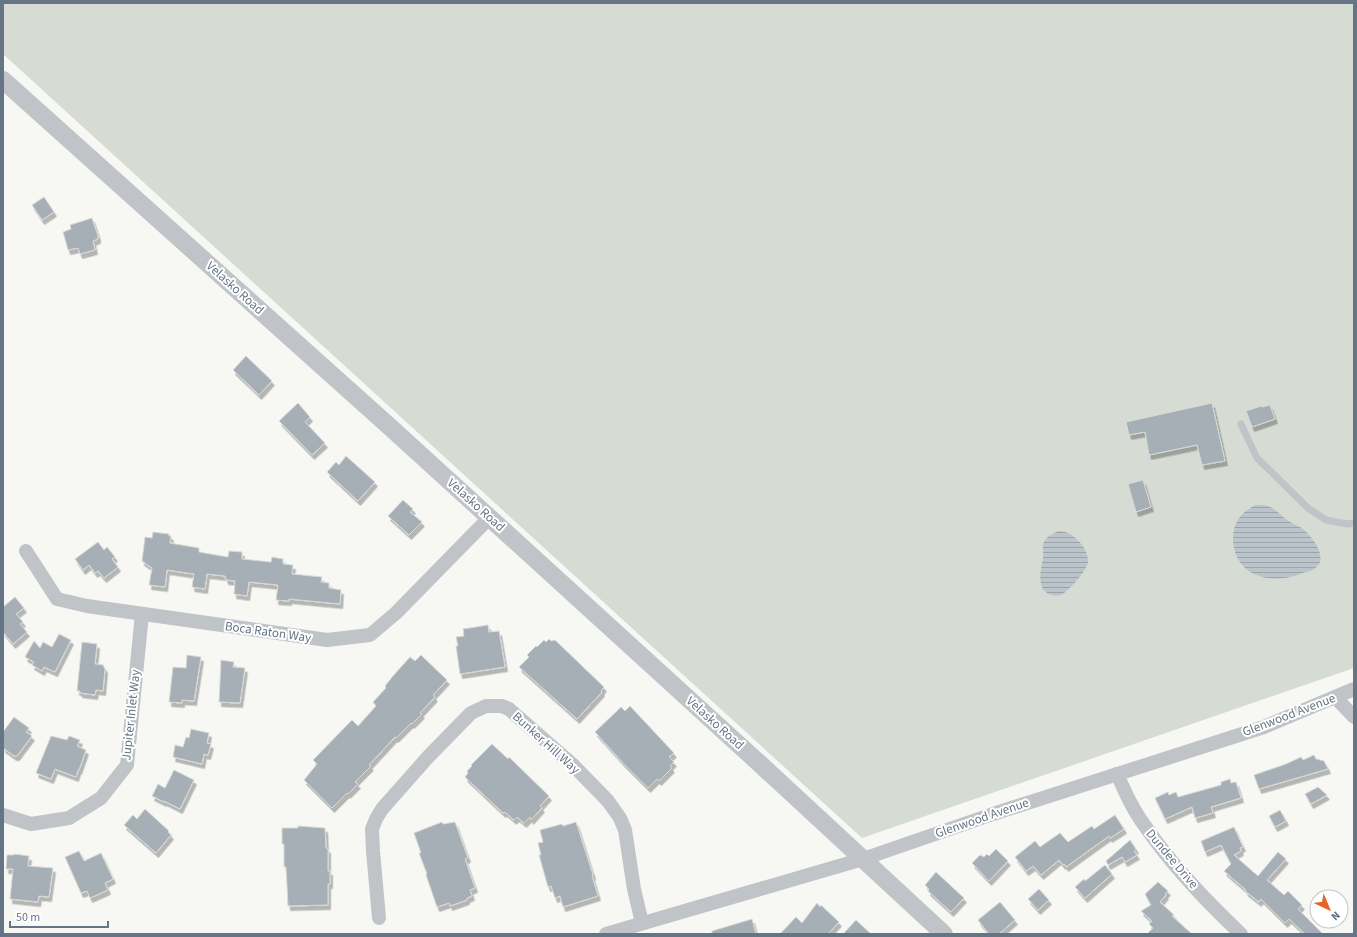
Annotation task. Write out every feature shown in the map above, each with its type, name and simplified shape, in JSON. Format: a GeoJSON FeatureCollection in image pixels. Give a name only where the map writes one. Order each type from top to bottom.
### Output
{"type":"FeatureCollection","features":[{"type":"Feature","properties":{"kind":"street","name":"Velasko Road"},"geometry":{"type":"LineString","coordinates":[[3,80],[390,427],[864,859],[944,934]]}},
{"type":"Feature","properties":{"kind":"street","name":"Boca Raton Way"},"geometry":{"type":"LineString","coordinates":[[26,551],[57,599],[87,606],[327,640],[370,634],[396,613],[490,518]]}},
{"type":"Feature","properties":{"kind":"street","name":"Jupiter Inlet Way"},"geometry":{"type":"LineString","coordinates":[[3,815],[31,824],[69,818],[101,798],[127,765],[142,614]]}},
{"type":"Feature","properties":{"kind":"street","name":"Glenwood Avenue"},"geometry":{"type":"LineString","coordinates":[[606,934],[864,859],[993,814],[1264,727],[1354,689]]}},
{"type":"Feature","properties":{"kind":"street"},"geometry":{"type":"LineString","coordinates":[[1335,697],[1354,717]]}},
{"type":"Feature","properties":{"kind":"street","name":"Bunker Hill Way"},"geometry":{"type":"LineString","coordinates":[[379,918],[372,829],[376,819],[382,809],[428,757],[471,713],[486,706],[502,706],[509,709],[572,764],[608,801],[620,818],[625,830],[634,889],[642,923]]}},
{"type":"Feature","properties":{"kind":"street","name":"Dundee Drive"},"geometry":{"type":"LineString","coordinates":[[1117,774],[1129,800],[1144,826],[1171,862],[1241,934]]}},
{"type":"Feature","properties":{"kind":"lane"},"geometry":{"type":"LineString","coordinates":[[1241,424],[1257,458],[1308,508],[1326,520],[1347,524],[1354,523]]}},
{"type":"Feature","properties":{"kind":"shaded area"},"geometry":{"type":"Polygon","coordinates":[[[3,3],[1354,3],[1354,668],[862,838],[3,54],[3,3]]]}},
{"type":"Feature","properties":{"kind":"shaded area"},"geometry":{"type":"Polygon","coordinates":[[[1255,505],[1265,505],[1272,508],[1307,533],[1315,543],[1320,554],[1319,565],[1309,571],[1276,579],[1265,578],[1246,569],[1239,561],[1235,551],[1233,532],[1242,514],[1255,505]]]}},
{"type":"Feature","properties":{"kind":"shaded area"},"geometry":{"type":"Polygon","coordinates":[[[1058,531],[1069,533],[1079,541],[1086,551],[1088,562],[1087,566],[1073,585],[1061,595],[1055,596],[1045,591],[1042,587],[1040,578],[1045,540],[1058,531]]]}},
{"type":"Feature","properties":{"kind":"building"},"geometry":{"type":"Polygon","coordinates":[[[44,197],[54,212],[42,220],[32,205],[44,197]]]}},
{"type":"Feature","properties":{"kind":"building"},"geometry":{"type":"Polygon","coordinates":[[[92,218],[98,236],[98,239],[93,241],[95,250],[80,254],[78,248],[68,250],[63,232],[71,229],[70,225],[92,218]]]}},
{"type":"Feature","properties":{"kind":"building"},"geometry":{"type":"Polygon","coordinates":[[[246,356],[272,381],[259,395],[233,370],[246,356]]]}},
{"type":"Feature","properties":{"kind":"building"},"geometry":{"type":"Polygon","coordinates":[[[298,403],[310,417],[305,422],[325,443],[312,455],[279,421],[298,403]]]}},
{"type":"Feature","properties":{"kind":"building"},"geometry":{"type":"Polygon","coordinates":[[[1212,403],[1225,461],[1202,465],[1197,445],[1149,455],[1145,432],[1129,435],[1126,422],[1212,403]]]}},
{"type":"Feature","properties":{"kind":"building"},"geometry":{"type":"Polygon","coordinates":[[[1270,405],[1275,419],[1252,427],[1246,411],[1261,406],[1270,405]]]}},
{"type":"Feature","properties":{"kind":"building"},"geometry":{"type":"Polygon","coordinates":[[[346,456],[375,482],[358,501],[327,472],[336,462],[339,465],[346,456]]]}},
{"type":"Feature","properties":{"kind":"building"},"geometry":{"type":"Polygon","coordinates":[[[1143,480],[1151,507],[1136,512],[1128,484],[1143,480]]]}},
{"type":"Feature","properties":{"kind":"building"},"geometry":{"type":"Polygon","coordinates":[[[403,500],[413,509],[410,512],[422,522],[409,535],[388,516],[403,500]]]}},
{"type":"Feature","properties":{"kind":"building"},"geometry":{"type":"Polygon","coordinates":[[[153,532],[169,534],[169,536],[171,536],[170,543],[199,548],[199,552],[228,557],[229,551],[242,552],[242,559],[271,562],[272,557],[283,559],[283,564],[293,565],[292,574],[322,577],[321,582],[329,583],[329,588],[341,590],[340,604],[289,599],[289,601],[276,600],[278,585],[249,582],[247,596],[234,594],[235,581],[226,580],[225,576],[207,574],[205,589],[192,587],[194,574],[167,570],[165,587],[149,585],[152,568],[142,561],[145,537],[152,538],[153,532]]]}},
{"type":"Feature","properties":{"kind":"building"},"geometry":{"type":"Polygon","coordinates":[[[98,542],[104,550],[107,547],[115,557],[112,559],[118,567],[104,578],[98,571],[95,573],[89,565],[83,570],[75,559],[98,542]]]}},
{"type":"Feature","properties":{"kind":"building"},"geometry":{"type":"Polygon","coordinates":[[[15,597],[24,608],[16,614],[23,622],[20,624],[27,632],[13,644],[3,632],[3,607],[15,597]]]}},
{"type":"Feature","properties":{"kind":"building"},"geometry":{"type":"Polygon","coordinates":[[[488,625],[489,632],[499,631],[505,667],[460,674],[456,637],[464,636],[463,629],[488,625]]]}},
{"type":"Feature","properties":{"kind":"building"},"geometry":{"type":"Polygon","coordinates":[[[59,634],[71,640],[55,672],[44,667],[42,671],[32,665],[34,662],[25,657],[34,641],[40,648],[43,642],[52,647],[59,634]]]}},
{"type":"Feature","properties":{"kind":"building"},"geometry":{"type":"Polygon","coordinates":[[[549,639],[551,641],[555,640],[604,687],[601,691],[602,692],[577,719],[519,667],[529,657],[527,655],[536,646],[537,647],[544,640],[546,642],[549,639]]]}},
{"type":"Feature","properties":{"kind":"building"},"geometry":{"type":"Polygon","coordinates":[[[82,642],[97,644],[95,664],[103,665],[105,669],[103,691],[96,690],[95,695],[80,693],[80,691],[77,691],[82,642]]]}},
{"type":"Feature","properties":{"kind":"building"},"geometry":{"type":"Polygon","coordinates":[[[187,655],[201,657],[194,701],[182,700],[182,703],[169,702],[173,667],[186,668],[187,655]]]}},
{"type":"Feature","properties":{"kind":"building"},"geometry":{"type":"Polygon","coordinates":[[[421,655],[447,680],[433,695],[435,697],[420,713],[422,714],[396,738],[395,737],[369,765],[371,766],[355,782],[358,784],[332,808],[304,780],[317,764],[313,760],[352,720],[358,726],[376,706],[373,702],[386,688],[385,686],[393,676],[410,657],[415,661],[421,655]]]}},
{"type":"Feature","properties":{"kind":"building"},"geometry":{"type":"Polygon","coordinates":[[[221,660],[234,662],[233,667],[245,668],[240,703],[219,702],[221,660]]]}},
{"type":"Feature","properties":{"kind":"building"},"geometry":{"type":"Polygon","coordinates":[[[630,706],[674,753],[669,757],[674,762],[670,766],[672,768],[659,781],[657,779],[648,788],[595,732],[621,707],[625,711],[630,706]]]}},
{"type":"Feature","properties":{"kind":"building"},"geometry":{"type":"Polygon","coordinates":[[[14,717],[29,728],[26,732],[32,736],[17,756],[14,756],[3,748],[3,732],[14,717]]]}},
{"type":"Feature","properties":{"kind":"building"},"geometry":{"type":"Polygon","coordinates":[[[191,729],[209,733],[207,743],[211,744],[208,755],[204,754],[202,764],[173,757],[175,745],[183,747],[186,737],[189,738],[191,729]]]}},
{"type":"Feature","properties":{"kind":"building"},"geometry":{"type":"Polygon","coordinates":[[[51,736],[67,740],[69,736],[80,740],[77,746],[86,750],[76,777],[55,769],[51,779],[36,773],[51,736]]]}},
{"type":"Feature","properties":{"kind":"building"},"geometry":{"type":"Polygon","coordinates":[[[492,744],[508,759],[509,757],[549,796],[540,806],[542,808],[531,820],[530,817],[524,823],[517,817],[514,820],[505,812],[503,813],[465,777],[468,773],[467,771],[472,766],[471,765],[492,744]]]}},
{"type":"Feature","properties":{"kind":"building"},"geometry":{"type":"Polygon","coordinates":[[[1314,755],[1316,759],[1324,761],[1328,769],[1259,789],[1254,775],[1301,757],[1303,760],[1314,755]]]}},
{"type":"Feature","properties":{"kind":"building"},"geometry":{"type":"Polygon","coordinates":[[[174,770],[194,780],[180,809],[152,796],[158,784],[165,788],[174,770]]]}},
{"type":"Feature","properties":{"kind":"building"},"geometry":{"type":"Polygon","coordinates":[[[1230,779],[1231,783],[1236,782],[1241,798],[1211,807],[1213,813],[1195,818],[1192,807],[1165,819],[1155,798],[1168,792],[1169,795],[1176,792],[1178,797],[1221,785],[1221,782],[1230,779]]]}},
{"type":"Feature","properties":{"kind":"building"},"geometry":{"type":"Polygon","coordinates":[[[1318,787],[1327,795],[1311,804],[1305,794],[1318,787]]]}},
{"type":"Feature","properties":{"kind":"building"},"geometry":{"type":"Polygon","coordinates":[[[145,809],[169,831],[168,832],[171,835],[156,853],[124,825],[133,815],[137,819],[145,809]]]}},
{"type":"Feature","properties":{"kind":"building"},"geometry":{"type":"Polygon","coordinates":[[[1280,810],[1286,821],[1275,827],[1269,816],[1280,810]]]}},
{"type":"Feature","properties":{"kind":"building"},"geometry":{"type":"Polygon","coordinates":[[[1115,815],[1124,829],[1110,838],[1109,836],[1066,867],[1059,860],[1041,875],[1033,866],[1026,871],[1015,857],[1035,841],[1040,847],[1060,833],[1068,842],[1092,826],[1094,829],[1115,815]]]}},
{"type":"Feature","properties":{"kind":"building"},"geometry":{"type":"Polygon","coordinates":[[[442,822],[443,824],[455,822],[468,858],[465,859],[475,888],[470,890],[472,896],[467,898],[467,900],[450,906],[449,903],[437,907],[414,833],[442,822]]]}},
{"type":"Feature","properties":{"kind":"building"},"geometry":{"type":"Polygon","coordinates":[[[576,822],[598,896],[563,907],[560,896],[555,898],[551,886],[548,887],[539,855],[541,855],[538,843],[543,842],[540,830],[576,822]]]}},
{"type":"Feature","properties":{"kind":"building"},"geometry":{"type":"Polygon","coordinates":[[[298,826],[325,828],[326,848],[328,849],[328,871],[330,871],[330,884],[328,884],[328,905],[288,906],[286,867],[284,867],[284,844],[282,844],[282,828],[298,828],[298,826]]]}},
{"type":"Feature","properties":{"kind":"building"},"geometry":{"type":"Polygon","coordinates":[[[1234,827],[1243,847],[1240,848],[1241,851],[1234,855],[1258,876],[1278,852],[1286,859],[1267,880],[1284,895],[1288,891],[1302,905],[1298,909],[1309,920],[1309,929],[1318,929],[1323,934],[1305,934],[1289,919],[1285,923],[1261,899],[1259,902],[1224,871],[1231,864],[1221,845],[1205,852],[1201,841],[1234,827]]]}},
{"type":"Feature","properties":{"kind":"building"},"geometry":{"type":"Polygon","coordinates":[[[1130,840],[1136,849],[1134,851],[1137,855],[1125,862],[1122,857],[1108,865],[1106,861],[1130,840]]]}},
{"type":"Feature","properties":{"kind":"building"},"geometry":{"type":"Polygon","coordinates":[[[996,849],[1008,861],[989,881],[972,863],[980,855],[984,857],[987,854],[989,856],[996,849]]]}},
{"type":"Feature","properties":{"kind":"building"},"geometry":{"type":"Polygon","coordinates":[[[79,851],[84,861],[101,853],[113,879],[105,883],[108,890],[90,898],[87,891],[81,893],[65,857],[79,851]]]}},
{"type":"Feature","properties":{"kind":"building"},"geometry":{"type":"Polygon","coordinates":[[[14,854],[29,856],[28,866],[53,868],[49,897],[39,896],[38,902],[10,899],[13,869],[6,869],[7,855],[14,854]]]}},
{"type":"Feature","properties":{"kind":"building"},"geometry":{"type":"Polygon","coordinates":[[[1105,865],[1112,874],[1085,898],[1075,887],[1105,865]]]}},
{"type":"Feature","properties":{"kind":"building"},"geometry":{"type":"Polygon","coordinates":[[[936,872],[964,898],[951,912],[928,891],[929,889],[925,885],[936,872]]]}},
{"type":"Feature","properties":{"kind":"building"},"geometry":{"type":"Polygon","coordinates":[[[1158,882],[1168,891],[1160,902],[1174,915],[1172,916],[1192,934],[1147,934],[1153,928],[1149,924],[1152,921],[1141,911],[1151,905],[1145,894],[1158,882]]]}},
{"type":"Feature","properties":{"kind":"building"},"geometry":{"type":"Polygon","coordinates":[[[1039,889],[1049,900],[1038,910],[1028,899],[1039,889]]]}},
{"type":"Feature","properties":{"kind":"building"},"geometry":{"type":"Polygon","coordinates":[[[1000,902],[1015,920],[999,934],[989,934],[978,920],[1000,902]]]}},
{"type":"Feature","properties":{"kind":"building"},"geometry":{"type":"Polygon","coordinates":[[[817,903],[839,922],[828,934],[780,934],[796,917],[802,923],[817,903]]]}},
{"type":"Feature","properties":{"kind":"building"},"geometry":{"type":"Polygon","coordinates":[[[752,919],[756,934],[712,934],[712,931],[752,919]]]}},
{"type":"Feature","properties":{"kind":"building"},"geometry":{"type":"Polygon","coordinates":[[[856,920],[871,934],[843,934],[856,920]]]}}]}
